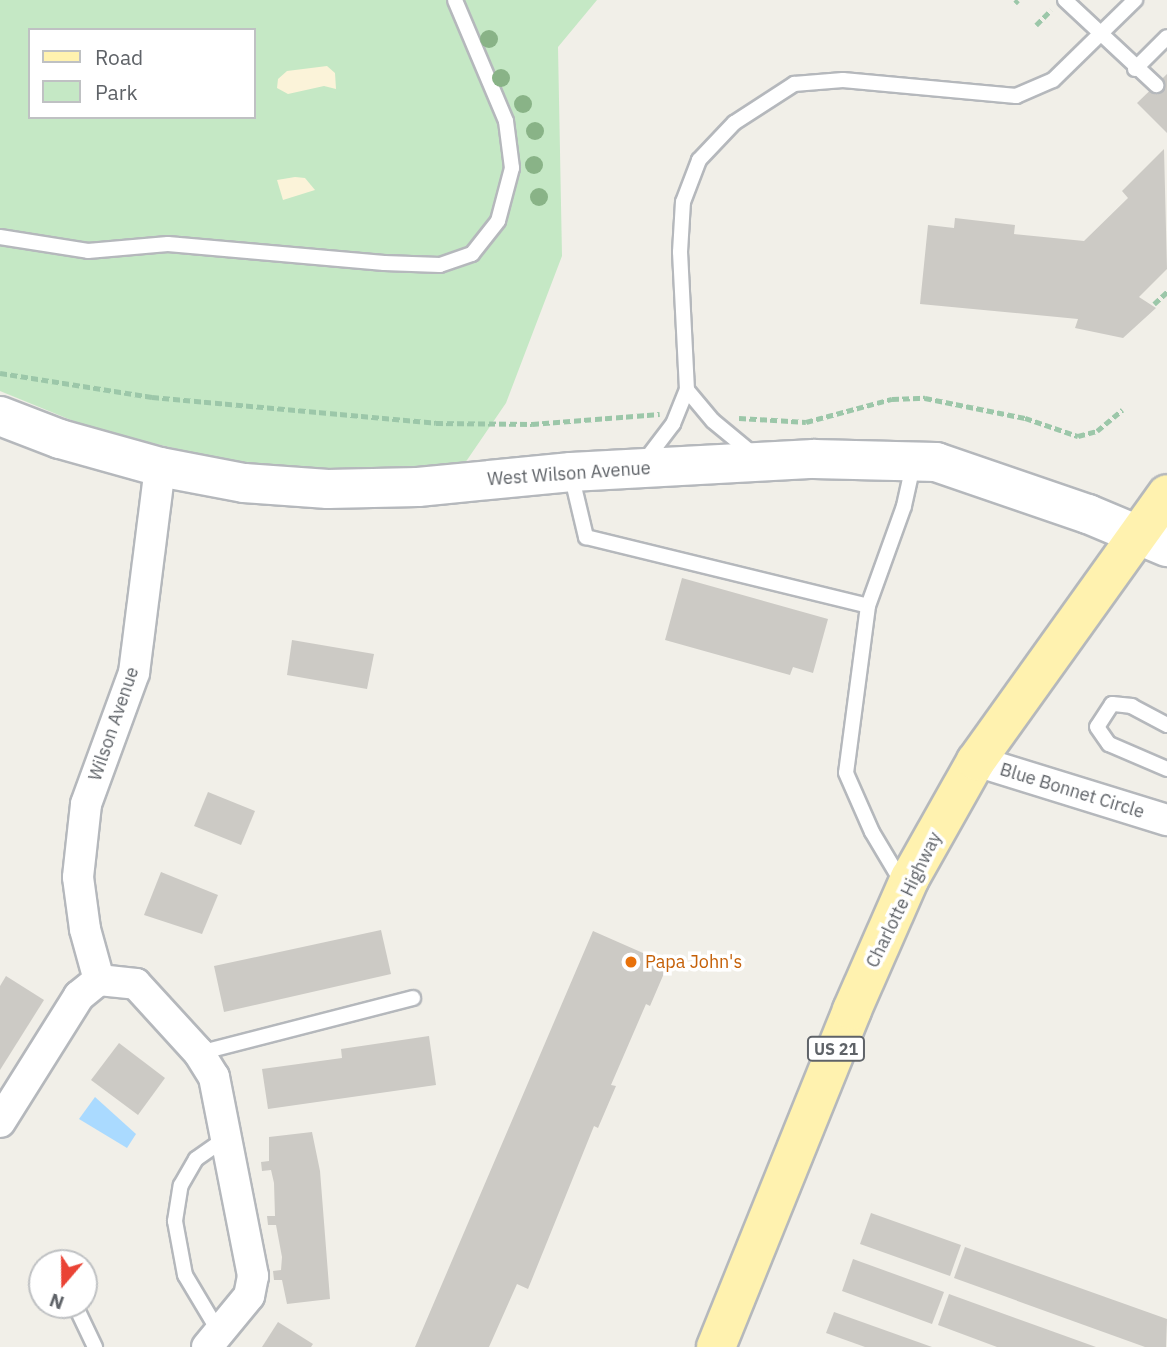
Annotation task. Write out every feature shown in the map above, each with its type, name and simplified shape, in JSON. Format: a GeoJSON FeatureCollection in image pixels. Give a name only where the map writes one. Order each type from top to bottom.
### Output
{"type":"FeatureCollection","features":[{"type":"Feature","properties":{"kind":"main road","name":"Charlotte Highway"},"geometry":{"type":"LineString","coordinates":[[716,1347],[852,1010],[906,888],[976,761],[1151,541],[1167,494]]}},
{"type":"Feature","properties":{"kind":"street","name":"West Wilson Avenue"},"geometry":{"type":"LineString","coordinates":[[0,416],[60,439],[160,467],[244,483],[328,489],[418,487],[571,472],[762,461],[936,462],[1025,491],[1151,541]]}},
{"type":"Feature","properties":{"kind":"street","name":"Wilson Avenue"},"geometry":{"type":"LineString","coordinates":[[99,980],[78,877],[86,804],[134,673],[160,467]]}},
{"type":"Feature","properties":{"kind":"street","name":"Blue Bonnet Circle"},"geometry":{"type":"LineString","coordinates":[[976,761],[1167,820]]}},
{"type":"Feature","properties":{"kind":"street"},"geometry":{"type":"LineString","coordinates":[[0,1122],[79,996],[99,980],[136,984],[199,1053],[214,1077],[253,1276],[249,1296],[213,1339]]}},
{"type":"Feature","properties":{"kind":"lane"},"geometry":{"type":"LineString","coordinates":[[0,237],[88,251],[167,244],[398,264],[440,265],[472,254],[498,221],[512,168],[506,121],[455,0]]}},
{"type":"Feature","properties":{"kind":"lane"},"geometry":{"type":"LineString","coordinates":[[1065,0],[1135,69],[1156,85]]}},
{"type":"Feature","properties":{"kind":"lane"},"geometry":{"type":"LineString","coordinates":[[639,469],[673,424],[687,390],[680,252],[683,202],[699,160],[734,122],[794,84],[831,81],[1016,96],[1054,80],[1135,0]]}},
{"type":"Feature","properties":{"kind":"lane"},"geometry":{"type":"LineString","coordinates":[[1135,69],[1167,37]]}},
{"type":"Feature","properties":{"kind":"lane"},"geometry":{"type":"LineString","coordinates":[[687,390],[713,421],[762,461]]}},
{"type":"Feature","properties":{"kind":"lane"},"geometry":{"type":"LineString","coordinates":[[906,888],[872,832],[846,773],[869,606],[904,506],[914,461]]}},
{"type":"Feature","properties":{"kind":"lane"},"geometry":{"type":"LineString","coordinates":[[571,472],[586,537],[869,606]]}},
{"type":"Feature","properties":{"kind":"lane"},"geometry":{"type":"LineString","coordinates":[[1167,725],[1132,706],[1112,704],[1097,727],[1109,744],[1167,769]]}},
{"type":"Feature","properties":{"kind":"lane"},"geometry":{"type":"LineString","coordinates":[[199,1053],[413,998]]}},
{"type":"Feature","properties":{"kind":"lane"},"geometry":{"type":"LineString","coordinates":[[213,1339],[185,1275],[175,1221],[181,1185],[196,1158],[226,1138]]}},
{"type":"Feature","properties":{"kind":"lane"},"geometry":{"type":"LineString","coordinates":[[82,1319],[95,1347]]}},
{"type":"Feature","properties":{"kind":"path"},"geometry":{"type":"LineString","coordinates":[[1154,304],[1167,292]]}},
{"type":"Feature","properties":{"kind":"path"},"geometry":{"type":"LineString","coordinates":[[0,373],[127,394],[436,423],[532,424],[653,412],[668,417]]}},
{"type":"Feature","properties":{"kind":"path"},"geometry":{"type":"LineString","coordinates":[[729,414],[752,421],[806,422],[892,399],[925,398],[1012,415],[1078,436],[1097,431],[1122,410]]}},
{"type":"Feature","properties":{"kind":"green space"},"geometry":{"type":"Polygon","coordinates":[[[0,0],[597,0],[558,47],[562,256],[506,403],[465,463],[326,473],[224,460],[93,429],[0,391],[0,0]]]}},
{"type":"Feature","properties":{"kind":"sand"},"geometry":{"type":"Polygon","coordinates":[[[327,66],[335,73],[336,89],[324,86],[288,94],[277,88],[278,79],[287,71],[327,66]]]}},
{"type":"Feature","properties":{"kind":"sand"},"geometry":{"type":"Polygon","coordinates":[[[305,178],[315,190],[283,200],[277,180],[305,178]]]}},
{"type":"Feature","properties":{"kind":"water"},"geometry":{"type":"Polygon","coordinates":[[[95,1097],[136,1134],[127,1148],[79,1119],[95,1097]]]}},
{"type":"Feature","properties":{"kind":"building"},"geometry":{"type":"Polygon","coordinates":[[[1167,74],[1167,133],[1137,103],[1167,74]]]}},
{"type":"Feature","properties":{"kind":"building"},"geometry":{"type":"Polygon","coordinates":[[[1164,149],[1167,269],[1139,297],[1156,308],[1123,338],[1075,328],[1078,319],[920,304],[928,225],[954,228],[955,218],[1015,225],[1014,234],[1084,241],[1128,198],[1122,191],[1164,149]]]}},
{"type":"Feature","properties":{"kind":"building"},"geometry":{"type":"Polygon","coordinates":[[[682,578],[828,619],[813,673],[793,667],[790,675],[665,640],[682,578]]]}},
{"type":"Feature","properties":{"kind":"building"},"geometry":{"type":"Polygon","coordinates":[[[292,640],[374,654],[367,689],[287,675],[292,640]]]}},
{"type":"Feature","properties":{"kind":"building"},"geometry":{"type":"Polygon","coordinates":[[[208,792],[255,811],[241,845],[194,826],[208,792]]]}},
{"type":"Feature","properties":{"kind":"building"},"geometry":{"type":"Polygon","coordinates":[[[161,872],[218,895],[202,934],[144,915],[161,872]]]}},
{"type":"Feature","properties":{"kind":"building"},"geometry":{"type":"Polygon","coordinates":[[[381,930],[391,974],[224,1012],[214,966],[381,930]]]}},
{"type":"Feature","properties":{"kind":"building"},"geometry":{"type":"Polygon","coordinates":[[[593,931],[668,964],[650,1006],[646,1004],[611,1085],[616,1086],[598,1128],[594,1126],[528,1289],[517,1284],[489,1347],[415,1347],[593,931]]]}},
{"type":"Feature","properties":{"kind":"building"},"geometry":{"type":"Polygon","coordinates":[[[6,976],[44,1000],[0,1070],[0,986],[6,976]]]}},
{"type":"Feature","properties":{"kind":"building"},"geometry":{"type":"Polygon","coordinates":[[[429,1036],[436,1085],[268,1109],[262,1069],[342,1058],[341,1049],[429,1036]]]}},
{"type":"Feature","properties":{"kind":"building"},"geometry":{"type":"Polygon","coordinates":[[[119,1043],[165,1078],[138,1115],[91,1080],[119,1043]]]}},
{"type":"Feature","properties":{"kind":"building"},"geometry":{"type":"Polygon","coordinates":[[[312,1132],[320,1171],[330,1299],[287,1304],[282,1280],[274,1280],[273,1271],[281,1270],[282,1257],[276,1225],[268,1225],[267,1216],[275,1216],[274,1183],[271,1170],[262,1171],[261,1162],[269,1161],[269,1137],[312,1132]]]}},
{"type":"Feature","properties":{"kind":"building"},"geometry":{"type":"Polygon","coordinates":[[[871,1213],[961,1245],[950,1276],[860,1244],[871,1213]]]}},
{"type":"Feature","properties":{"kind":"building"},"geometry":{"type":"Polygon","coordinates":[[[965,1247],[1167,1319],[1166,1347],[1145,1347],[954,1278],[965,1247]]]}},
{"type":"Feature","properties":{"kind":"building"},"geometry":{"type":"Polygon","coordinates":[[[853,1259],[944,1292],[932,1324],[842,1291],[853,1259]]]}},
{"type":"Feature","properties":{"kind":"building"},"geometry":{"type":"Polygon","coordinates":[[[949,1294],[1096,1347],[997,1347],[938,1325],[949,1294]]]}},
{"type":"Feature","properties":{"kind":"building"},"geometry":{"type":"Polygon","coordinates":[[[834,1312],[932,1347],[865,1347],[826,1333],[834,1312]]]}},
{"type":"Feature","properties":{"kind":"building"},"geometry":{"type":"Polygon","coordinates":[[[278,1322],[313,1344],[311,1347],[262,1347],[278,1322]]]}},
{"type":"Feature","properties":{"kind":"place","name":"Papa John's"},"geometry":{"type":"Point","coordinates":[631,962]}}]}
